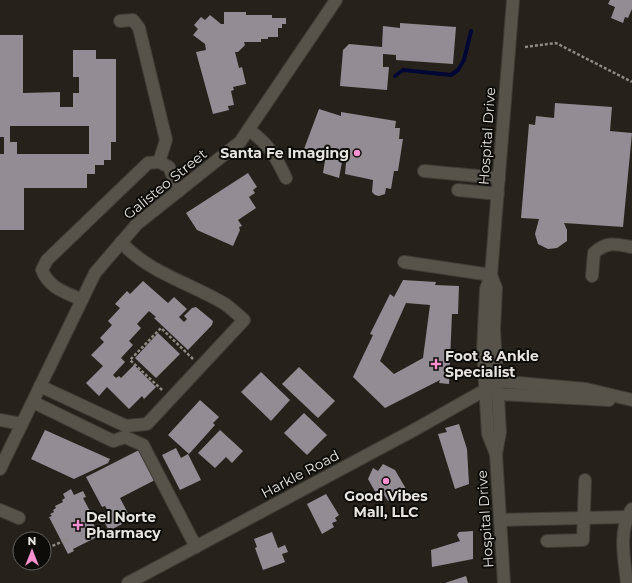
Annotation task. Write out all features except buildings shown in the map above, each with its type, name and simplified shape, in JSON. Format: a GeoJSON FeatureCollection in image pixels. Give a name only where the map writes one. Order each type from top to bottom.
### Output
{"type":"FeatureCollection","features":[{"type":"Feature","properties":{"kind":"street","name":"Galisteo Street"},"geometry":{"type":"LineString","coordinates":[[0,469],[95,273],[137,224],[240,142],[336,0]]}},
{"type":"Feature","properties":{"kind":"street","name":"Hospital Drive"},"geometry":{"type":"LineString","coordinates":[[496,454],[488,434],[483,350],[486,289],[492,275],[513,0]]}},
{"type":"Feature","properties":{"kind":"street"},"geometry":{"type":"LineString","coordinates":[[120,21],[133,20],[139,28],[166,140],[159,162]]}},
{"type":"Feature","properties":{"kind":"street"},"geometry":{"type":"LineString","coordinates":[[249,130],[264,140],[276,157],[286,178]]}},
{"type":"Feature","properties":{"kind":"street"},"geometry":{"type":"LineString","coordinates":[[82,300],[53,286],[46,279],[42,270],[47,260],[148,163],[159,162],[170,167],[179,191]]}},
{"type":"Feature","properties":{"kind":"street"},"geometry":{"type":"LineString","coordinates":[[424,171],[499,178]]}},
{"type":"Feature","properties":{"kind":"street"},"geometry":{"type":"LineString","coordinates":[[458,190],[498,194]]}},
{"type":"Feature","properties":{"kind":"street"},"geometry":{"type":"LineString","coordinates":[[40,386],[126,426],[147,424],[244,320],[226,305],[154,269],[132,254],[122,242]]}},
{"type":"Feature","properties":{"kind":"street"},"geometry":{"type":"LineString","coordinates":[[592,276],[594,253],[602,245],[616,244],[632,247]]}},
{"type":"Feature","properties":{"kind":"street"},"geometry":{"type":"LineString","coordinates":[[404,262],[492,275]]}},
{"type":"Feature","properties":{"kind":"street","name":"Hospital Drive"},"geometry":{"type":"LineString","coordinates":[[492,275],[496,288],[494,330],[500,432],[496,454],[504,583]]}},
{"type":"Feature","properties":{"kind":"street"},"geometry":{"type":"LineString","coordinates":[[485,390],[497,387],[632,400]]}},
{"type":"Feature","properties":{"kind":"street","name":"Harkle Road"},"geometry":{"type":"LineString","coordinates":[[128,583],[485,390]]}},
{"type":"Feature","properties":{"kind":"street"},"geometry":{"type":"LineString","coordinates":[[33,402],[113,441],[125,438],[143,445],[196,547]]}},
{"type":"Feature","properties":{"kind":"street"},"geometry":{"type":"LineString","coordinates":[[0,420],[22,424]]}},
{"type":"Feature","properties":{"kind":"street"},"geometry":{"type":"LineString","coordinates":[[547,541],[583,540],[585,480]]}},
{"type":"Feature","properties":{"kind":"street"},"geometry":{"type":"LineString","coordinates":[[0,510],[19,518]]}},
{"type":"Feature","properties":{"kind":"street"},"geometry":{"type":"LineString","coordinates":[[500,520],[584,517],[629,513],[623,550],[627,583]]}},
{"type":"Feature","properties":{"kind":"path"},"geometry":{"type":"LineString","coordinates":[[525,47],[556,43],[632,82]]}},
{"type":"Feature","properties":{"kind":"path"},"geometry":{"type":"LineString","coordinates":[[171,398],[130,360],[161,328],[201,366]]}},
{"type":"Feature","properties":{"kind":"path"},"geometry":{"type":"LineString","coordinates":[[52,546],[68,539]]}},
{"type":"Feature","properties":{"kind":"waterway"},"geometry":{"type":"LineString","coordinates":[[395,76],[403,70],[451,75],[458,70],[464,60],[471,31]]}},
{"type":"Feature","properties":{"kind":"place","name":"Santa Fe Imaging"},"geometry":{"type":"Point","coordinates":[357,153]}},
{"type":"Feature","properties":{"kind":"place","name":"Foot & Ankle Specialist"},"geometry":{"type":"Point","coordinates":[436,364]}},
{"type":"Feature","properties":{"kind":"place","name":"Good Vibes Mall, LLC"},"geometry":{"type":"Point","coordinates":[386,481]}},
{"type":"Feature","properties":{"kind":"place","name":"Del Norte Pharmacy"},"geometry":{"type":"Point","coordinates":[78,525]}}]}
